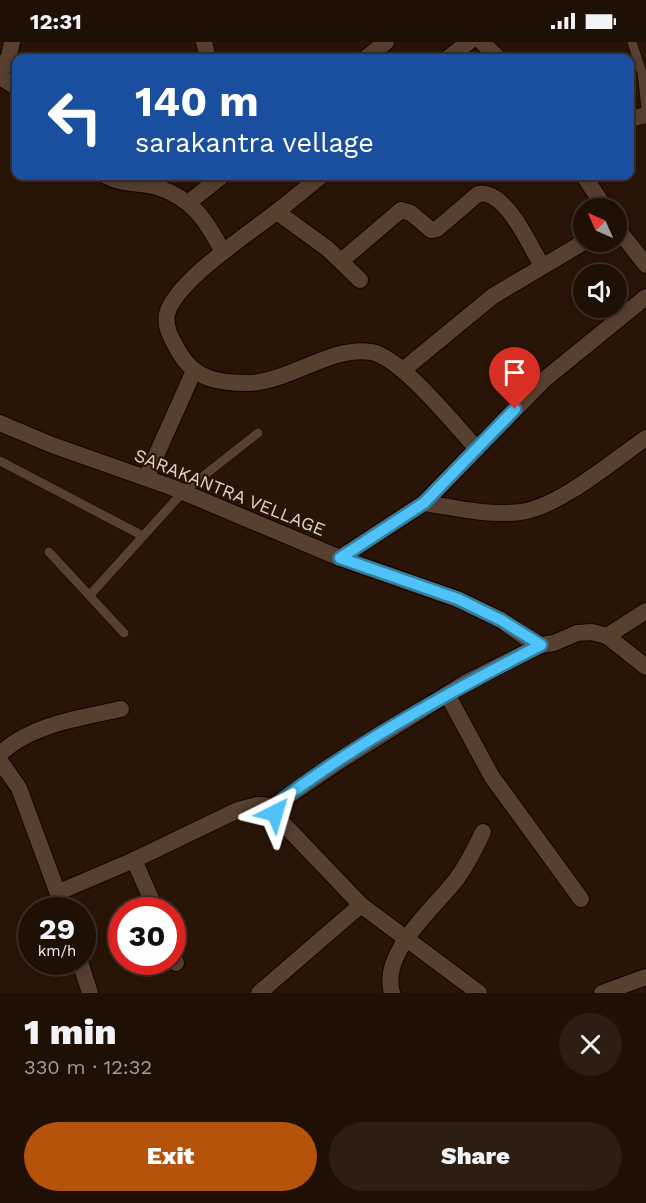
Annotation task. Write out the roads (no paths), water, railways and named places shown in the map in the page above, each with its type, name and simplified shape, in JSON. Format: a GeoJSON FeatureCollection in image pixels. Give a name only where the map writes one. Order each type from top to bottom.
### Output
{"type":"FeatureCollection","features":[{"type":"Feature","properties":{"kind":"street"},"geometry":{"type":"LineString","coordinates":[[0,75],[9,56],[12,42]]}},
{"type":"Feature","properties":{"kind":"street"},"geometry":{"type":"LineString","coordinates":[[371,54],[386,42]]}},
{"type":"Feature","properties":{"kind":"street"},"geometry":{"type":"LineString","coordinates":[[453,54],[469,42]]}},
{"type":"Feature","properties":{"kind":"street"},"geometry":{"type":"LineString","coordinates":[[482,42],[494,54]]}},
{"type":"Feature","properties":{"kind":"street"},"geometry":{"type":"LineString","coordinates":[[115,180],[120,182],[161,181],[203,216],[223,252]]}},
{"type":"Feature","properties":{"kind":"street"},"geometry":{"type":"LineString","coordinates":[[188,203],[217,180]]}},
{"type":"Feature","properties":{"kind":"street"},"geometry":{"type":"LineString","coordinates":[[316,180],[223,252],[175,298],[167,315],[168,332],[193,373],[209,379],[249,383],[273,380],[346,353],[371,351],[387,358],[403,370],[477,449]]}},
{"type":"Feature","properties":{"kind":"street"},"geometry":{"type":"LineString","coordinates":[[587,180],[598,198]]}},
{"type":"Feature","properties":{"kind":"street"},"geometry":{"type":"LineString","coordinates":[[341,261],[401,210],[411,213],[431,230],[437,229],[478,194],[485,193],[499,198],[542,266]]}},
{"type":"Feature","properties":{"kind":"street"},"geometry":{"type":"LineString","coordinates":[[277,212],[341,261],[360,280]]}},
{"type":"Feature","properties":{"kind":"street"},"geometry":{"type":"LineString","coordinates":[[627,241],[646,265]]}},
{"type":"Feature","properties":{"kind":"street"},"geometry":{"type":"LineString","coordinates":[[403,370],[493,296],[573,248]]}},
{"type":"Feature","properties":{"kind":"street"},"geometry":{"type":"LineString","coordinates":[[340,558],[424,503],[554,371],[646,297]]}},
{"type":"Feature","properties":{"kind":"street"},"geometry":{"type":"LineString","coordinates":[[146,478],[193,373]]}},
{"type":"Feature","properties":{"kind":"street","name":"SARAKANTRA VELLAGE"},"geometry":{"type":"LineString","coordinates":[[0,423],[52,446],[183,492],[340,558],[458,599],[501,620],[541,645]]}},
{"type":"Feature","properties":{"kind":"street"},"geometry":{"type":"LineString","coordinates":[[424,503],[494,513],[522,512],[550,504],[644,443]]}},
{"type":"Feature","properties":{"kind":"street"},"geometry":{"type":"LineString","coordinates":[[607,636],[646,611]]}},
{"type":"Feature","properties":{"kind":"street"},"geometry":{"type":"LineString","coordinates":[[58,892],[134,860],[238,810],[257,805],[274,807],[290,793],[447,694],[541,645],[554,643],[577,633],[592,632],[607,636],[646,667]]}},
{"type":"Feature","properties":{"kind":"street"},"geometry":{"type":"LineString","coordinates":[[447,694],[492,777],[581,899]]}},
{"type":"Feature","properties":{"kind":"street"},"geometry":{"type":"LineString","coordinates":[[0,754],[9,746],[47,728],[121,709]]}},
{"type":"Feature","properties":{"kind":"street"},"geometry":{"type":"LineString","coordinates":[[0,761],[19,788],[60,897]]}},
{"type":"Feature","properties":{"kind":"street"},"geometry":{"type":"LineString","coordinates":[[274,807],[279,818],[361,905],[479,993]]}},
{"type":"Feature","properties":{"kind":"street"},"geometry":{"type":"LineString","coordinates":[[392,993],[390,977],[395,957],[406,939],[456,880],[483,832]]}},
{"type":"Feature","properties":{"kind":"street"},"geometry":{"type":"LineString","coordinates":[[134,860],[150,897]]}},
{"type":"Feature","properties":{"kind":"street"},"geometry":{"type":"LineString","coordinates":[[259,993],[361,905]]}},
{"type":"Feature","properties":{"kind":"street"},"geometry":{"type":"LineString","coordinates":[[84,975],[90,993]]}},
{"type":"Feature","properties":{"kind":"street"},"geometry":{"type":"LineString","coordinates":[[602,993],[646,977]]}},
{"type":"Feature","properties":{"kind":"lane"},"geometry":{"type":"LineString","coordinates":[[632,42],[642,73],[646,108]]}},
{"type":"Feature","properties":{"kind":"lane"},"geometry":{"type":"LineString","coordinates":[[90,595],[183,492],[258,433]]}},
{"type":"Feature","properties":{"kind":"lane"},"geometry":{"type":"LineString","coordinates":[[0,461],[143,536]]}},
{"type":"Feature","properties":{"kind":"lane"},"geometry":{"type":"LineString","coordinates":[[49,552],[124,633]]}}]}
